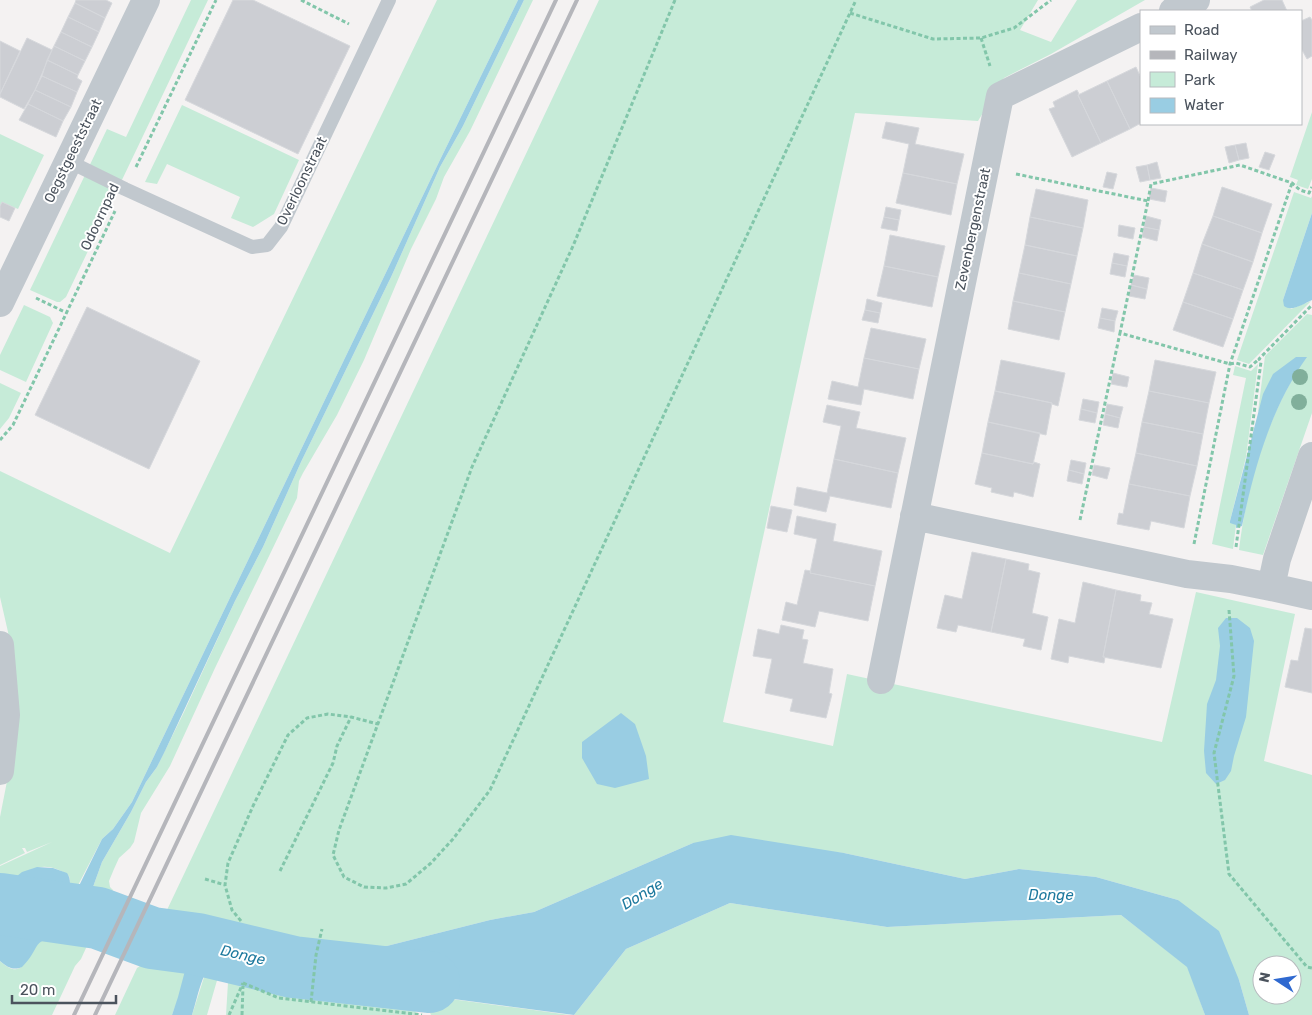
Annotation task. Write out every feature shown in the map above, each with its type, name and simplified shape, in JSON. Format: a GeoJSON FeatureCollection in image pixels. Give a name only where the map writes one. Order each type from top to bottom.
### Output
{"type":"FeatureCollection","features":[{"type":"Feature","properties":{"kind":"street","name":"Oegstgeeststraat"},"geometry":{"type":"LineString","coordinates":[[3,289],[146,0]]}},
{"type":"Feature","properties":{"kind":"street"},"geometry":{"type":"LineString","coordinates":[[1175,10],[1196,0]]}},
{"type":"Feature","properties":{"kind":"street","name":"Zevenbergenstraat"},"geometry":{"type":"LineString","coordinates":[[881,680],[1000,96],[1140,27]]}},
{"type":"Feature","properties":{"kind":"street"},"geometry":{"type":"LineString","coordinates":[[1271,587],[1277,559],[1312,456]]}},
{"type":"Feature","properties":{"kind":"street"},"geometry":{"type":"LineString","coordinates":[[914,516],[1188,574],[1231,579],[1312,596]]}},
{"type":"Feature","properties":{"kind":"street"},"geometry":{"type":"LineString","coordinates":[[0,645],[6,715],[0,771]]}},
{"type":"Feature","properties":{"kind":"lane","name":"Overloonstraat"},"geometry":{"type":"LineString","coordinates":[[68,161],[252,247],[267,245],[281,227],[389,0]]}},
{"type":"Feature","properties":{"kind":"path","name":"Odoornpad"},"geometry":{"type":"LineString","coordinates":[[0,440],[13,424],[216,0]]}},
{"type":"Feature","properties":{"kind":"path"},"geometry":{"type":"LineString","coordinates":[[301,0],[372,35]]}},
{"type":"Feature","properties":{"kind":"path"},"geometry":{"type":"LineString","coordinates":[[675,0],[573,246],[472,467],[338,830],[333,855],[344,877],[364,887],[386,888],[406,884],[431,863],[453,839],[490,790],[856,0]]}},
{"type":"Feature","properties":{"kind":"path"},"geometry":{"type":"LineString","coordinates":[[850,13],[933,39],[981,38],[1014,28],[1051,0]]}},
{"type":"Feature","properties":{"kind":"path"},"geometry":{"type":"LineString","coordinates":[[1073,550],[1151,184],[1240,165],[1292,183],[1300,190],[1309,194],[1312,187]]}},
{"type":"Feature","properties":{"kind":"path"},"geometry":{"type":"LineString","coordinates":[[986,168],[1148,201]]}},
{"type":"Feature","properties":{"kind":"path"},"geometry":{"type":"LineString","coordinates":[[1188,574],[1230,364],[1292,183]]}},
{"type":"Feature","properties":{"kind":"path"},"geometry":{"type":"LineString","coordinates":[[1120,333],[1230,364],[1236,363],[1250,367],[1312,305]]}},
{"type":"Feature","properties":{"kind":"path"},"geometry":{"type":"LineString","coordinates":[[1237,540],[1261,362],[1259,359]]}},
{"type":"Feature","properties":{"kind":"path"},"geometry":{"type":"LineString","coordinates":[[1228,607],[1234,676],[1214,753],[1228,874],[1307,967],[1312,968]]}},
{"type":"Feature","properties":{"kind":"path"},"geometry":{"type":"LineString","coordinates":[[241,921],[232,910],[225,885],[228,863],[253,806],[288,735],[307,718],[328,714],[351,717],[378,724]]}},
{"type":"Feature","properties":{"kind":"path"},"geometry":{"type":"LineString","coordinates":[[280,871],[332,763],[337,746],[351,717]]}},
{"type":"Feature","properties":{"kind":"path"},"geometry":{"type":"LineString","coordinates":[[205,879],[225,885]]}},
{"type":"Feature","properties":{"kind":"path"},"geometry":{"type":"LineString","coordinates":[[311,1002],[316,955],[322,929]]}},
{"type":"Feature","properties":{"kind":"path"},"geometry":{"type":"LineString","coordinates":[[243,983],[279,998],[422,1015]]}},
{"type":"Feature","properties":{"kind":"path"},"geometry":{"type":"LineString","coordinates":[[229,1015],[243,983]]}},
{"type":"Feature","properties":{"kind":"path"},"geometry":{"type":"LineString","coordinates":[[242,1015],[243,983]]}},
{"type":"Feature","properties":{"kind":"green space"},"geometry":{"type":"Polygon","coordinates":[[[191,0],[208,0],[66,297],[57,302],[30,290],[107,129],[126,137],[191,0]]]}},
{"type":"Feature","properties":{"kind":"green space"},"geometry":{"type":"Polygon","coordinates":[[[437,0],[518,0],[132,802],[113,829],[102,839],[75,891],[73,908],[69,900],[69,876],[50,867],[41,867],[24,872],[0,890],[0,866],[52,842],[27,852],[25,848],[22,848],[25,853],[0,865],[0,817],[11,761],[12,664],[8,632],[0,597],[0,471],[170,553],[437,0]]]}},
{"type":"Feature","properties":{"kind":"green space"},"geometry":{"type":"Polygon","coordinates":[[[524,0],[533,0],[470,131],[444,177],[364,360],[337,415],[299,481],[297,498],[170,766],[141,813],[134,842],[119,858],[109,881],[110,887],[113,890],[105,906],[94,896],[93,887],[102,862],[146,782],[157,767],[184,712],[235,601],[263,547],[301,462],[392,275],[440,167],[463,126],[524,0]]]}},
{"type":"Feature","properties":{"kind":"green space"},"geometry":{"type":"Polygon","coordinates":[[[599,0],[1038,0],[1020,30],[1051,42],[1077,0],[1145,0],[1051,54],[1004,78],[978,121],[855,113],[723,722],[833,746],[847,674],[1162,742],[1196,592],[1295,614],[1264,761],[1312,775],[1312,1015],[1249,1015],[1239,980],[1178,900],[1096,877],[1019,869],[965,879],[844,853],[693,843],[534,912],[490,920],[347,956],[341,984],[570,1015],[431,1015],[423,996],[414,1015],[226,1015],[230,950],[218,977],[207,1015],[192,1015],[206,971],[218,955],[188,929],[176,933],[157,931],[599,0]]]}},
{"type":"Feature","properties":{"kind":"green space"},"geometry":{"type":"Polygon","coordinates":[[[182,105],[299,160],[274,214],[253,227],[231,218],[240,197],[167,164],[157,184],[145,182],[182,105]]]}},
{"type":"Feature","properties":{"kind":"green space"},"geometry":{"type":"Polygon","coordinates":[[[1312,112],[1312,179],[1308,189],[1296,185],[1298,180],[1290,177],[1312,112]]]}},
{"type":"Feature","properties":{"kind":"green space"},"geometry":{"type":"Polygon","coordinates":[[[0,134],[44,155],[18,209],[2,202],[0,206],[0,134]]]}},
{"type":"Feature","properties":{"kind":"green space"},"geometry":{"type":"Polygon","coordinates":[[[1294,192],[1311,198],[1312,196],[1312,213],[1283,300],[1291,309],[1311,301],[1249,364],[1237,360],[1294,192]]]}},
{"type":"Feature","properties":{"kind":"green space"},"geometry":{"type":"Polygon","coordinates":[[[24,305],[50,317],[53,323],[26,382],[0,370],[0,355],[24,305]]]}},
{"type":"Feature","properties":{"kind":"green space"},"geometry":{"type":"Polygon","coordinates":[[[1307,314],[1312,315],[1312,413],[1263,555],[1239,550],[1248,499],[1261,449],[1281,402],[1306,357],[1258,412],[1265,356],[1307,314]]]}},
{"type":"Feature","properties":{"kind":"green space"},"geometry":{"type":"Polygon","coordinates":[[[1258,364],[1246,457],[1230,521],[1236,525],[1233,549],[1212,544],[1246,378],[1233,375],[1235,366],[1251,371],[1258,364]]]}},
{"type":"Feature","properties":{"kind":"green space"},"geometry":{"type":"Polygon","coordinates":[[[0,383],[21,393],[9,418],[0,429],[0,383]]]}},
{"type":"Feature","properties":{"kind":"green space"},"geometry":{"type":"Polygon","coordinates":[[[730,903],[887,927],[1121,915],[1188,967],[1205,1015],[574,1015],[626,949],[730,903]]]}},
{"type":"Feature","properties":{"kind":"green space"},"geometry":{"type":"Polygon","coordinates":[[[97,924],[52,1015],[0,1015],[0,961],[9,967],[20,968],[41,941],[50,938],[65,939],[65,944],[77,933],[92,932],[97,924]]]}},
{"type":"Feature","properties":{"kind":"green space"},"geometry":{"type":"Polygon","coordinates":[[[172,947],[180,953],[184,960],[185,969],[182,988],[172,1015],[115,1015],[137,968],[140,966],[165,966],[173,971],[178,961],[176,958],[171,957],[172,947]]]}},
{"type":"Feature","properties":{"kind":"water"},"geometry":{"type":"Polygon","coordinates":[[[518,0],[524,0],[463,126],[440,167],[392,275],[301,462],[263,547],[235,601],[165,751],[102,862],[93,887],[94,896],[105,906],[86,899],[76,892],[102,839],[113,829],[132,802],[518,0]]]}},
{"type":"Feature","properties":{"kind":"water"},"geometry":{"type":"Polygon","coordinates":[[[1312,213],[1312,300],[1298,307],[1287,308],[1284,306],[1283,300],[1312,213]]]}},
{"type":"Feature","properties":{"kind":"water"},"geometry":{"type":"Polygon","coordinates":[[[1296,357],[1307,357],[1283,396],[1274,417],[1259,459],[1242,526],[1236,528],[1236,525],[1230,523],[1230,521],[1263,394],[1273,374],[1296,357]]]}},
{"type":"Feature","properties":{"kind":"water"},"geometry":{"type":"Polygon","coordinates":[[[1226,618],[1237,618],[1250,628],[1254,641],[1246,717],[1231,771],[1225,780],[1216,784],[1206,773],[1204,751],[1207,704],[1216,680],[1220,646],[1218,628],[1226,618]]]}},
{"type":"Feature","properties":{"kind":"water"},"geometry":{"type":"Polygon","coordinates":[[[621,713],[635,724],[646,756],[649,779],[615,788],[597,784],[582,758],[582,742],[621,713]]]}},
{"type":"Feature","properties":{"kind":"water"},"geometry":{"type":"Polygon","coordinates":[[[731,835],[844,853],[965,879],[1019,869],[1096,877],[1178,900],[1219,931],[1239,980],[1249,1015],[1205,1015],[1187,967],[1121,915],[887,927],[730,903],[626,949],[574,1015],[341,984],[347,956],[490,920],[534,912],[693,843],[731,835]]]}},
{"type":"Feature","properties":{"kind":"water"},"geometry":{"type":"Polygon","coordinates":[[[37,867],[53,868],[67,873],[70,882],[69,899],[73,908],[102,913],[157,931],[176,933],[188,929],[227,939],[224,951],[217,956],[206,971],[192,1015],[172,1015],[186,967],[185,961],[177,950],[172,947],[149,948],[97,924],[67,921],[65,939],[46,939],[41,942],[22,967],[10,968],[0,961],[0,890],[22,872],[37,867]]]}},
{"type":"Feature","properties":{"kind":"pier"},"geometry":{"type":"Polygon","coordinates":[[[102,911],[156,929],[147,950],[95,926],[102,911]]]}},
{"type":"Feature","properties":{"kind":"building"},"geometry":{"type":"Polygon","coordinates":[[[76,0],[106,0],[112,3],[105,18],[75,3],[76,0]]]}},
{"type":"Feature","properties":{"kind":"building"},"geometry":{"type":"Polygon","coordinates":[[[233,0],[253,0],[350,46],[298,154],[185,100],[233,0]]]}},
{"type":"Feature","properties":{"kind":"building"},"geometry":{"type":"Polygon","coordinates":[[[1264,0],[1282,0],[1287,10],[1252,10],[1250,7],[1264,0]]]}},
{"type":"Feature","properties":{"kind":"building"},"geometry":{"type":"Polygon","coordinates":[[[75,3],[105,18],[99,32],[68,17],[75,3]]]}},
{"type":"Feature","properties":{"kind":"building"},"geometry":{"type":"Polygon","coordinates":[[[68,17],[99,32],[92,47],[61,32],[68,17]]]}},
{"type":"Feature","properties":{"kind":"building"},"geometry":{"type":"Polygon","coordinates":[[[1310,17],[1312,20],[1312,56],[1307,59],[1302,50],[1302,21],[1310,17]]]}},
{"type":"Feature","properties":{"kind":"building"},"geometry":{"type":"Polygon","coordinates":[[[61,32],[92,47],[85,61],[54,46],[61,32]]]}},
{"type":"Feature","properties":{"kind":"building"},"geometry":{"type":"Polygon","coordinates":[[[27,38],[52,50],[35,90],[24,109],[0,97],[0,94],[27,38]]]}},
{"type":"Feature","properties":{"kind":"building"},"geometry":{"type":"Polygon","coordinates":[[[0,41],[20,51],[0,94],[0,41]]]}},
{"type":"Feature","properties":{"kind":"building"},"geometry":{"type":"Polygon","coordinates":[[[54,46],[85,61],[78,75],[47,60],[54,46]]]}},
{"type":"Feature","properties":{"kind":"building"},"geometry":{"type":"Polygon","coordinates":[[[47,60],[78,75],[77,78],[82,81],[77,92],[42,76],[47,60]]]}},
{"type":"Feature","properties":{"kind":"building"},"geometry":{"type":"Polygon","coordinates":[[[1136,67],[1140,76],[1140,124],[1130,129],[1107,81],[1136,67]]]}},
{"type":"Feature","properties":{"kind":"building"},"geometry":{"type":"Polygon","coordinates":[[[42,76],[77,92],[71,107],[35,90],[42,76]]]}},
{"type":"Feature","properties":{"kind":"building"},"geometry":{"type":"Polygon","coordinates":[[[1107,81],[1130,129],[1101,143],[1078,95],[1107,81]]]}},
{"type":"Feature","properties":{"kind":"building"},"geometry":{"type":"Polygon","coordinates":[[[35,90],[71,107],[63,121],[28,104],[35,90]]]}},
{"type":"Feature","properties":{"kind":"building"},"geometry":{"type":"Polygon","coordinates":[[[1077,90],[1101,143],[1072,157],[1049,109],[1055,107],[1053,102],[1077,90]]]}},
{"type":"Feature","properties":{"kind":"building"},"geometry":{"type":"Polygon","coordinates":[[[28,104],[63,121],[56,137],[19,120],[28,104]]]}},
{"type":"Feature","properties":{"kind":"building"},"geometry":{"type":"Polygon","coordinates":[[[886,122],[919,128],[915,144],[964,154],[957,184],[903,173],[909,144],[882,138],[886,122]]]}},
{"type":"Feature","properties":{"kind":"building"},"geometry":{"type":"Polygon","coordinates":[[[1246,143],[1249,158],[1239,160],[1235,145],[1246,143]]]}},
{"type":"Feature","properties":{"kind":"building"},"geometry":{"type":"Polygon","coordinates":[[[1235,145],[1239,160],[1229,163],[1225,147],[1235,145]]]}},
{"type":"Feature","properties":{"kind":"building"},"geometry":{"type":"Polygon","coordinates":[[[1265,152],[1275,155],[1269,170],[1259,167],[1265,152]]]}},
{"type":"Feature","properties":{"kind":"building"},"geometry":{"type":"Polygon","coordinates":[[[1157,162],[1161,178],[1150,180],[1147,165],[1157,162]]]}},
{"type":"Feature","properties":{"kind":"building"},"geometry":{"type":"Polygon","coordinates":[[[1147,165],[1150,180],[1140,182],[1136,167],[1147,165]]]}},
{"type":"Feature","properties":{"kind":"building"},"geometry":{"type":"Polygon","coordinates":[[[1107,172],[1117,174],[1113,189],[1103,187],[1107,172]]]}},
{"type":"Feature","properties":{"kind":"building"},"geometry":{"type":"Polygon","coordinates":[[[903,173],[957,184],[951,215],[896,203],[903,173]]]}},
{"type":"Feature","properties":{"kind":"building"},"geometry":{"type":"Polygon","coordinates":[[[1222,187],[1272,204],[1262,233],[1213,216],[1222,187]]]}},
{"type":"Feature","properties":{"kind":"building"},"geometry":{"type":"Polygon","coordinates":[[[1151,188],[1167,191],[1165,202],[1149,199],[1151,188]]]}},
{"type":"Feature","properties":{"kind":"building"},"geometry":{"type":"Polygon","coordinates":[[[1036,189],[1088,200],[1083,228],[1030,217],[1036,189]]]}},
{"type":"Feature","properties":{"kind":"building"},"geometry":{"type":"Polygon","coordinates":[[[2,202],[15,208],[9,221],[0,217],[2,202]]]}},
{"type":"Feature","properties":{"kind":"building"},"geometry":{"type":"Polygon","coordinates":[[[886,207],[901,210],[899,220],[884,217],[886,207]]]}},
{"type":"Feature","properties":{"kind":"building"},"geometry":{"type":"Polygon","coordinates":[[[1146,216],[1161,220],[1159,230],[1144,227],[1146,216]]]}},
{"type":"Feature","properties":{"kind":"building"},"geometry":{"type":"Polygon","coordinates":[[[1213,216],[1262,233],[1253,262],[1202,244],[1213,216]]]}},
{"type":"Feature","properties":{"kind":"building"},"geometry":{"type":"Polygon","coordinates":[[[884,217],[899,220],[897,231],[881,228],[884,217]]]}},
{"type":"Feature","properties":{"kind":"building"},"geometry":{"type":"Polygon","coordinates":[[[1030,217],[1083,228],[1077,256],[1025,245],[1030,217]]]}},
{"type":"Feature","properties":{"kind":"building"},"geometry":{"type":"Polygon","coordinates":[[[1119,225],[1135,228],[1133,239],[1118,236],[1119,225]]]}},
{"type":"Feature","properties":{"kind":"building"},"geometry":{"type":"Polygon","coordinates":[[[1144,227],[1159,230],[1157,241],[1142,237],[1144,227]]]}},
{"type":"Feature","properties":{"kind":"building"},"geometry":{"type":"Polygon","coordinates":[[[890,235],[945,246],[938,277],[884,266],[890,235]]]}},
{"type":"Feature","properties":{"kind":"building"},"geometry":{"type":"Polygon","coordinates":[[[1202,244],[1253,262],[1243,290],[1193,273],[1202,244]]]}},
{"type":"Feature","properties":{"kind":"building"},"geometry":{"type":"Polygon","coordinates":[[[1025,245],[1077,256],[1071,284],[1019,273],[1025,245]]]}},
{"type":"Feature","properties":{"kind":"building"},"geometry":{"type":"Polygon","coordinates":[[[1114,253],[1129,256],[1127,266],[1112,263],[1114,253]]]}},
{"type":"Feature","properties":{"kind":"building"},"geometry":{"type":"Polygon","coordinates":[[[1112,263],[1127,266],[1125,277],[1110,274],[1112,263]]]}},
{"type":"Feature","properties":{"kind":"building"},"geometry":{"type":"Polygon","coordinates":[[[884,266],[938,277],[932,307],[877,296],[884,266]]]}},
{"type":"Feature","properties":{"kind":"building"},"geometry":{"type":"Polygon","coordinates":[[[1019,273],[1071,284],[1065,312],[1013,301],[1019,273]]]}},
{"type":"Feature","properties":{"kind":"building"},"geometry":{"type":"Polygon","coordinates":[[[1193,273],[1243,290],[1233,319],[1183,302],[1193,273]]]}},
{"type":"Feature","properties":{"kind":"building"},"geometry":{"type":"Polygon","coordinates":[[[1134,275],[1149,278],[1147,289],[1131,285],[1134,275]]]}},
{"type":"Feature","properties":{"kind":"building"},"geometry":{"type":"Polygon","coordinates":[[[1131,285],[1147,289],[1145,299],[1129,296],[1131,285]]]}},
{"type":"Feature","properties":{"kind":"building"},"geometry":{"type":"Polygon","coordinates":[[[867,299],[882,303],[880,313],[865,310],[867,299]]]}},
{"type":"Feature","properties":{"kind":"building"},"geometry":{"type":"Polygon","coordinates":[[[1013,301],[1065,312],[1059,340],[1008,329],[1013,301]]]}},
{"type":"Feature","properties":{"kind":"building"},"geometry":{"type":"Polygon","coordinates":[[[1183,302],[1233,319],[1223,347],[1173,330],[1183,302]]]}},
{"type":"Feature","properties":{"kind":"building"},"geometry":{"type":"Polygon","coordinates":[[[87,307],[200,361],[149,469],[35,415],[87,307]]]}},
{"type":"Feature","properties":{"kind":"building"},"geometry":{"type":"Polygon","coordinates":[[[1102,308],[1118,311],[1115,321],[1100,318],[1102,308]]]}},
{"type":"Feature","properties":{"kind":"building"},"geometry":{"type":"Polygon","coordinates":[[[865,310],[880,313],[878,323],[862,320],[865,310]]]}},
{"type":"Feature","properties":{"kind":"building"},"geometry":{"type":"Polygon","coordinates":[[[1100,318],[1115,321],[1114,332],[1098,328],[1100,318]]]}},
{"type":"Feature","properties":{"kind":"building"},"geometry":{"type":"Polygon","coordinates":[[[871,328],[926,339],[919,369],[864,358],[871,328]]]}},
{"type":"Feature","properties":{"kind":"building"},"geometry":{"type":"Polygon","coordinates":[[[864,358],[919,369],[913,399],[864,389],[861,405],[828,399],[832,381],[858,387],[864,358]]]}},
{"type":"Feature","properties":{"kind":"building"},"geometry":{"type":"Polygon","coordinates":[[[1001,360],[1065,373],[1058,406],[1052,403],[995,391],[1001,360]]]}},
{"type":"Feature","properties":{"kind":"building"},"geometry":{"type":"Polygon","coordinates":[[[1155,360],[1216,372],[1209,403],[1149,391],[1155,360]]]}},
{"type":"Feature","properties":{"kind":"building"},"geometry":{"type":"Polygon","coordinates":[[[1113,373],[1129,377],[1127,387],[1111,384],[1113,373]]]}},
{"type":"Feature","properties":{"kind":"building"},"geometry":{"type":"Polygon","coordinates":[[[995,391],[1052,403],[1046,435],[988,422],[995,391]]]}},
{"type":"Feature","properties":{"kind":"building"},"geometry":{"type":"Polygon","coordinates":[[[1149,391],[1209,403],[1203,434],[1142,422],[1149,391]]]}},
{"type":"Feature","properties":{"kind":"building"},"geometry":{"type":"Polygon","coordinates":[[[1083,399],[1099,402],[1097,413],[1081,409],[1083,399]]]}},
{"type":"Feature","properties":{"kind":"building"},"geometry":{"type":"Polygon","coordinates":[[[1107,404],[1123,407],[1120,418],[1105,414],[1107,404]]]}},
{"type":"Feature","properties":{"kind":"building"},"geometry":{"type":"Polygon","coordinates":[[[827,405],[860,412],[856,428],[906,438],[898,473],[834,459],[841,426],[823,422],[827,405]]]}},
{"type":"Feature","properties":{"kind":"building"},"geometry":{"type":"Polygon","coordinates":[[[1081,409],[1097,413],[1095,423],[1079,420],[1081,409]]]}},
{"type":"Feature","properties":{"kind":"building"},"geometry":{"type":"Polygon","coordinates":[[[1105,414],[1120,418],[1118,428],[1103,425],[1105,414]]]}},
{"type":"Feature","properties":{"kind":"building"},"geometry":{"type":"Polygon","coordinates":[[[988,422],[1040,433],[1033,464],[982,453],[988,422]]]}},
{"type":"Feature","properties":{"kind":"building"},"geometry":{"type":"Polygon","coordinates":[[[1142,422],[1203,434],[1197,466],[1136,453],[1142,422]]]}},
{"type":"Feature","properties":{"kind":"building"},"geometry":{"type":"Polygon","coordinates":[[[982,453],[1040,464],[1033,497],[1014,492],[1013,497],[991,492],[992,488],[975,484],[982,453]]]}},
{"type":"Feature","properties":{"kind":"building"},"geometry":{"type":"Polygon","coordinates":[[[1136,453],[1197,466],[1190,496],[1129,484],[1136,453]]]}},
{"type":"Feature","properties":{"kind":"building"},"geometry":{"type":"Polygon","coordinates":[[[834,459],[898,473],[891,508],[830,496],[826,512],[794,505],[797,487],[827,493],[834,459]]]}},
{"type":"Feature","properties":{"kind":"building"},"geometry":{"type":"Polygon","coordinates":[[[1071,460],[1086,463],[1084,474],[1069,470],[1071,460]]]}},
{"type":"Feature","properties":{"kind":"building"},"geometry":{"type":"Polygon","coordinates":[[[1094,465],[1110,468],[1107,479],[1092,475],[1094,465]]]}},
{"type":"Feature","properties":{"kind":"building"},"geometry":{"type":"Polygon","coordinates":[[[1069,470],[1084,474],[1082,484],[1067,481],[1069,470]]]}},
{"type":"Feature","properties":{"kind":"building"},"geometry":{"type":"Polygon","coordinates":[[[1129,484],[1190,496],[1184,528],[1151,521],[1149,530],[1117,524],[1119,513],[1123,514],[1129,484]]]}},
{"type":"Feature","properties":{"kind":"building"},"geometry":{"type":"Polygon","coordinates":[[[771,506],[792,510],[787,532],[767,528],[771,506]]]}},
{"type":"Feature","properties":{"kind":"building"},"geometry":{"type":"Polygon","coordinates":[[[797,516],[836,524],[833,541],[882,551],[875,586],[810,573],[817,539],[794,534],[797,516]]]}},
{"type":"Feature","properties":{"kind":"building"},"geometry":{"type":"Polygon","coordinates":[[[972,552],[1006,559],[991,632],[958,625],[956,632],[937,628],[945,595],[962,599],[972,552]]]}},
{"type":"Feature","properties":{"kind":"building"},"geometry":{"type":"Polygon","coordinates":[[[1006,559],[1029,564],[1028,570],[1040,573],[1032,613],[1048,617],[1041,650],[1023,646],[1025,639],[991,632],[1006,559]]]}},
{"type":"Feature","properties":{"kind":"building"},"geometry":{"type":"Polygon","coordinates":[[[805,570],[811,571],[810,573],[875,586],[868,621],[819,611],[815,627],[782,620],[786,602],[797,605],[805,570]]]}},
{"type":"Feature","properties":{"kind":"building"},"geometry":{"type":"Polygon","coordinates":[[[1083,582],[1116,590],[1103,657],[1105,657],[1104,663],[1069,656],[1068,663],[1051,659],[1059,619],[1075,623],[1083,582]]]}},
{"type":"Feature","properties":{"kind":"building"},"geometry":{"type":"Polygon","coordinates":[[[1116,590],[1141,595],[1140,601],[1152,603],[1149,614],[1173,619],[1161,668],[1103,657],[1116,590]]]}},
{"type":"Feature","properties":{"kind":"building"},"geometry":{"type":"Polygon","coordinates":[[[781,625],[804,630],[802,639],[808,640],[803,663],[833,669],[829,693],[832,694],[826,718],[790,711],[793,699],[765,693],[772,659],[753,656],[758,629],[779,634],[781,625]]]}},
{"type":"Feature","properties":{"kind":"building"},"geometry":{"type":"Polygon","coordinates":[[[1305,628],[1312,629],[1312,693],[1285,687],[1291,660],[1298,661],[1305,628]]]}},
{"type":"Feature","properties":{"kind":"waterway","name":"Donge"},"geometry":{"type":"LineString","coordinates":[[0,904],[98,918],[152,938],[197,944],[293,967],[429,982]]}},
{"type":"Feature","properties":{"kind":"railway"},"geometry":{"type":"LineString","coordinates":[[74,1015],[556,0]]}},
{"type":"Feature","properties":{"kind":"railway"},"geometry":{"type":"LineString","coordinates":[[95,1015],[577,0]]}}]}
